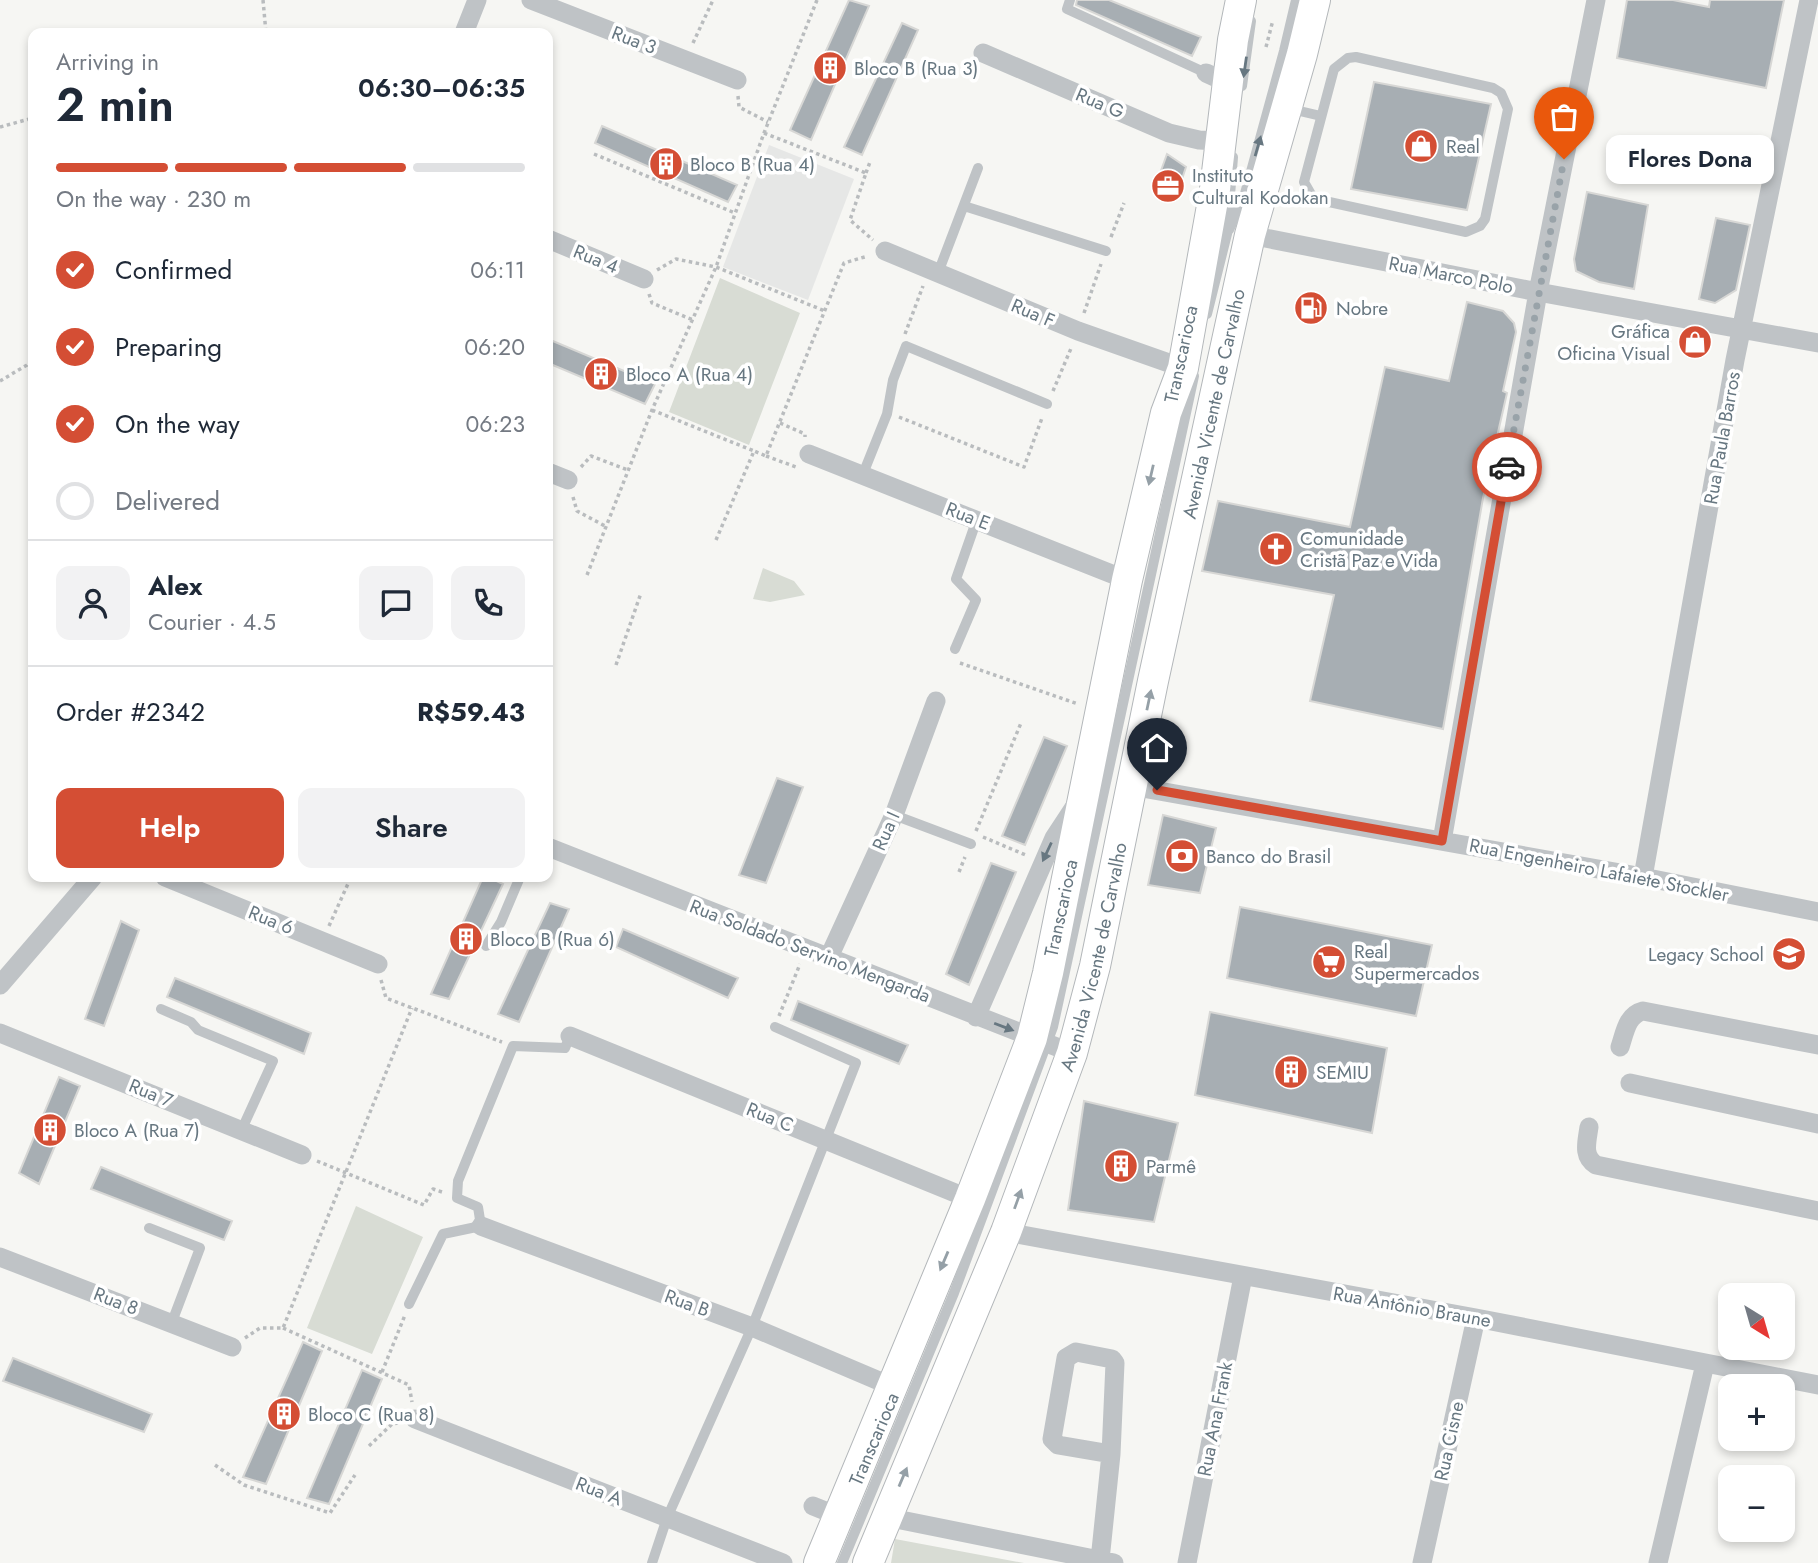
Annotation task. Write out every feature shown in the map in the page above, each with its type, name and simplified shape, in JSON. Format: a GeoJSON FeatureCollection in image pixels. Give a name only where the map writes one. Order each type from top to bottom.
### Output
{"type":"FeatureCollection","features":[{"type":"Feature","properties":{"kind":"main road","name":"Avenida Vicente de Carvalho"},"geometry":{"type":"LineString","coordinates":[[819,1563],[826,1511],[891,1386],[970,1199],[1095,966],[1238,235],[1287,108],[1315,0]]}},
{"type":"Feature","properties":{"kind":"main road","name":"Avenida Vicente de Carvalho"},"geometry":{"type":"LineString","coordinates":[[868,1563],[1006,1232],[1051,1045],[1048,973],[1127,580],[1166,413],[1190,366],[1215,189],[1227,144],[1225,84],[1247,5]]}},
{"type":"Feature","properties":{"kind":"street"},"geometry":{"type":"LineString","coordinates":[[466,28],[477,0]]}},
{"type":"Feature","properties":{"kind":"street","name":"Rua 3"},"geometry":{"type":"LineString","coordinates":[[531,0],[737,80]]}},
{"type":"Feature","properties":{"kind":"street"},"geometry":{"type":"LineString","coordinates":[[1442,841],[1538,292],[1596,0]]}},
{"type":"Feature","properties":{"kind":"street","name":"Rua Paula Barros"},"geometry":{"type":"LineString","coordinates":[[1643,877],[1742,328],[1809,0]]}},
{"type":"Feature","properties":{"kind":"street","name":"Rua G"},"geometry":{"type":"LineString","coordinates":[[983,53],[1169,133],[1227,144]]}},
{"type":"Feature","properties":{"kind":"street","name":"Rua Marco Polo"},"geometry":{"type":"LineString","coordinates":[[1238,235],[1818,343]]}},
{"type":"Feature","properties":{"kind":"street","name":"Rua 4"},"geometry":{"type":"LineString","coordinates":[[553,241],[644,279]]}},
{"type":"Feature","properties":{"kind":"street","name":"Rua F"},"geometry":{"type":"LineString","coordinates":[[885,251],[1078,331],[1190,366]]}},
{"type":"Feature","properties":{"kind":"street","name":"Rua E"},"geometry":{"type":"LineString","coordinates":[[809,454],[1127,580]]}},
{"type":"Feature","properties":{"kind":"street"},"geometry":{"type":"LineString","coordinates":[[553,474],[568,480]]}},
{"type":"Feature","properties":{"kind":"street","name":"Rua I"},"geometry":{"type":"LineString","coordinates":[[829,957],[894,815],[936,701]]}},
{"type":"Feature","properties":{"kind":"street","name":"Rua Engenheiro Lafaiete Stockler"},"geometry":{"type":"LineString","coordinates":[[1131,786],[1643,877],[1818,912]]}},
{"type":"Feature","properties":{"kind":"street","name":"Avenida Vicente de Carvalho"},"geometry":{"type":"LineString","coordinates":[[976,1017],[1042,862],[1054,838],[1083,794]]}},
{"type":"Feature","properties":{"kind":"street","name":"Rua Soldado Servino Mengarda"},"geometry":{"type":"LineString","coordinates":[[553,850],[1051,1045]]}},
{"type":"Feature","properties":{"kind":"street"},"geometry":{"type":"LineString","coordinates":[[0,985],[89,882]]}},
{"type":"Feature","properties":{"kind":"street","name":"Rua 6"},"geometry":{"type":"LineString","coordinates":[[177,882],[378,964]]}},
{"type":"Feature","properties":{"kind":"street"},"geometry":{"type":"LineString","coordinates":[[1620,1047],[1630,1019],[1643,1011],[1818,1045]]}},
{"type":"Feature","properties":{"kind":"street","name":"Rua 7"},"geometry":{"type":"LineString","coordinates":[[0,1033],[302,1155]]}},
{"type":"Feature","properties":{"kind":"street","name":"Rua C"},"geometry":{"type":"LineString","coordinates":[[570,1036],[970,1199]]}},
{"type":"Feature","properties":{"kind":"street"},"geometry":{"type":"LineString","coordinates":[[1630,1083],[1818,1124]]}},
{"type":"Feature","properties":{"kind":"street"},"geometry":{"type":"LineString","coordinates":[[1589,1127],[1586,1152],[1596,1165],[1818,1211]]}},
{"type":"Feature","properties":{"kind":"street","name":"Rua B"},"geometry":{"type":"LineString","coordinates":[[481,1226],[752,1327],[891,1386]]}},
{"type":"Feature","properties":{"kind":"street","name":"Rua Antônio Braune"},"geometry":{"type":"LineString","coordinates":[[1006,1232],[1476,1318],[1818,1385]]}},
{"type":"Feature","properties":{"kind":"street","name":"Rua 8"},"geometry":{"type":"LineString","coordinates":[[0,1257],[232,1346]]}},
{"type":"Feature","properties":{"kind":"street","name":"Rua Ana Frank"},"geometry":{"type":"LineString","coordinates":[[1187,1563],[1243,1276]]}},
{"type":"Feature","properties":{"kind":"street","name":"Rua Cisne"},"geometry":{"type":"LineString","coordinates":[[1422,1563],[1476,1318]]}},
{"type":"Feature","properties":{"kind":"street"},"geometry":{"type":"LineString","coordinates":[[886,1517],[1107,1562],[1115,1363],[1112,1359],[1076,1352],[1066,1359],[1052,1438],[1058,1445],[1111,1454]]}},
{"type":"Feature","properties":{"kind":"street"},"geometry":{"type":"LineString","coordinates":[[1658,1563],[1705,1363]]}},
{"type":"Feature","properties":{"kind":"street","name":"Rua A"},"geometry":{"type":"LineString","coordinates":[[415,1419],[783,1563]]}},
{"type":"Feature","properties":{"kind":"lane"},"geometry":{"type":"LineString","coordinates":[[1070,0],[1067,9],[1225,84]]}},
{"type":"Feature","properties":{"kind":"lane","name":"Transcarioca"},"geometry":{"type":"LineString","coordinates":[[1205,324],[1238,235],[1244,197],[1296,0]]}},
{"type":"Feature","properties":{"kind":"lane"},"geometry":{"type":"LineString","coordinates":[[1356,57],[1493,88],[1501,93],[1508,109],[1485,219],[1480,226],[1466,232],[1312,196],[1304,181],[1321,116],[1334,69],[1348,58],[1356,57]]}},
{"type":"Feature","properties":{"kind":"lane"},"geometry":{"type":"LineString","coordinates":[[1287,108],[1321,116]]}},
{"type":"Feature","properties":{"kind":"lane","name":"Transcarioca"},"geometry":{"type":"LineString","coordinates":[[1227,144],[1238,235]]}},
{"type":"Feature","properties":{"kind":"lane"},"geometry":{"type":"LineString","coordinates":[[934,271],[978,168]]}},
{"type":"Feature","properties":{"kind":"lane"},"geometry":{"type":"LineString","coordinates":[[964,206],[1106,250]]}},
{"type":"Feature","properties":{"kind":"lane"},"geometry":{"type":"LineString","coordinates":[[863,474],[887,412],[894,380],[906,346],[1048,404]]}},
{"type":"Feature","properties":{"kind":"lane","name":"Transcarioca"},"geometry":{"type":"LineString","coordinates":[[842,1563],[954,1293],[1051,1045],[1190,366]]}},
{"type":"Feature","properties":{"kind":"lane"},"geometry":{"type":"LineString","coordinates":[[955,649],[976,600],[956,579],[977,519]]}},
{"type":"Feature","properties":{"kind":"lane"},"geometry":{"type":"LineString","coordinates":[[894,815],[971,844]]}},
{"type":"Feature","properties":{"kind":"lane"},"geometry":{"type":"LineString","coordinates":[[486,946],[501,922],[518,882]]}},
{"type":"Feature","properties":{"kind":"lane"},"geometry":{"type":"LineString","coordinates":[[161,1009],[191,1022],[198,1030],[273,1061],[242,1129]]}},
{"type":"Feature","properties":{"kind":"lane"},"geometry":{"type":"LineString","coordinates":[[652,1563],[667,1518],[752,1327],[828,1140],[856,1063],[775,1027]]}},
{"type":"Feature","properties":{"kind":"lane"},"geometry":{"type":"LineString","coordinates":[[410,1304],[443,1234],[481,1226],[478,1207],[457,1198],[458,1181],[513,1046],[565,1048],[570,1036]]}},
{"type":"Feature","properties":{"kind":"lane"},"geometry":{"type":"LineString","coordinates":[[149,1228],[200,1248],[172,1322]]}},
{"type":"Feature","properties":{"kind":"path"},"geometry":{"type":"LineString","coordinates":[[263,0],[266,28]]}},
{"type":"Feature","properties":{"kind":"path"},"geometry":{"type":"LineString","coordinates":[[685,60],[713,0]]}},
{"type":"Feature","properties":{"kind":"path"},"geometry":{"type":"LineString","coordinates":[[587,575],[652,410],[716,267],[768,122],[817,0]]}},
{"type":"Feature","properties":{"kind":"path"},"geometry":{"type":"LineString","coordinates":[[1266,47],[1273,20]]}},
{"type":"Feature","properties":{"kind":"path"},"geometry":{"type":"LineString","coordinates":[[737,80],[739,107],[768,122]]}},
{"type":"Feature","properties":{"kind":"path"},"geometry":{"type":"LineString","coordinates":[[0,127],[28,119]]}},
{"type":"Feature","properties":{"kind":"path"},"geometry":{"type":"LineString","coordinates":[[764,133],[866,173]]}},
{"type":"Feature","properties":{"kind":"path"},"geometry":{"type":"LineString","coordinates":[[594,154],[735,214]]}},
{"type":"Feature","properties":{"kind":"path"},"geometry":{"type":"LineString","coordinates":[[870,162],[850,220],[885,251]]}},
{"type":"Feature","properties":{"kind":"path"},"geometry":{"type":"LineString","coordinates":[[652,410],[766,456],[844,263],[885,251]]}},
{"type":"Feature","properties":{"kind":"path"},"geometry":{"type":"LineString","coordinates":[[693,320],[652,303],[644,279],[676,259],[716,267],[825,311]]}},
{"type":"Feature","properties":{"kind":"path"},"geometry":{"type":"LineString","coordinates":[[906,346],[904,339],[934,271]]}},
{"type":"Feature","properties":{"kind":"path"},"geometry":{"type":"LineString","coordinates":[[0,381],[28,364]]}},
{"type":"Feature","properties":{"kind":"path"},"geometry":{"type":"LineString","coordinates":[[887,412],[1024,467]]}},
{"type":"Feature","properties":{"kind":"path"},"geometry":{"type":"LineString","coordinates":[[716,540],[754,451]]}},
{"type":"Feature","properties":{"kind":"path"},"geometry":{"type":"LineString","coordinates":[[605,526],[577,511],[568,480],[591,456],[628,470]]}},
{"type":"Feature","properties":{"kind":"path"},"geometry":{"type":"LineString","coordinates":[[617,665],[641,593]]}},
{"type":"Feature","properties":{"kind":"path"},"geometry":{"type":"LineString","coordinates":[[951,660],[1083,706]]}},
{"type":"Feature","properties":{"kind":"path"},"geometry":{"type":"LineString","coordinates":[[1021,723],[975,834],[1042,862]]}},
{"type":"Feature","properties":{"kind":"path"},"geometry":{"type":"LineString","coordinates":[[960,872],[971,844]]}},
{"type":"Feature","properties":{"kind":"path"},"geometry":{"type":"LineString","coordinates":[[322,941],[349,882]]}},
{"type":"Feature","properties":{"kind":"path"},"geometry":{"type":"LineString","coordinates":[[775,1027],[806,948]]}},
{"type":"Feature","properties":{"kind":"path"},"geometry":{"type":"LineString","coordinates":[[378,964],[386,998],[513,1046]]}},
{"type":"Feature","properties":{"kind":"path"},"geometry":{"type":"LineString","coordinates":[[284,1328],[412,1008]]}},
{"type":"Feature","properties":{"kind":"path"},"geometry":{"type":"LineString","coordinates":[[302,1155],[424,1205],[433,1189],[457,1198]]}},
{"type":"Feature","properties":{"kind":"path"},"geometry":{"type":"LineString","coordinates":[[382,1372],[410,1304]]}},
{"type":"Feature","properties":{"kind":"path"},"geometry":{"type":"LineString","coordinates":[[232,1346],[260,1328],[284,1328],[409,1385],[415,1419],[392,1424],[369,1447]]}},
{"type":"Feature","properties":{"kind":"path"},"geometry":{"type":"LineString","coordinates":[[215,1465],[244,1485],[330,1513],[355,1475]]}},
{"type":"Feature","properties":{"kind":"shaded area"},"geometry":{"type":"Polygon","coordinates":[[[769,145],[854,179],[808,300],[723,267],[769,145]]]}},
{"type":"Feature","properties":{"kind":"shaded area"},"geometry":{"type":"Polygon","coordinates":[[[720,278],[800,313],[749,445],[669,412],[720,278]]]}},
{"type":"Feature","properties":{"kind":"shaded area"},"geometry":{"type":"Polygon","coordinates":[[[763,568],[794,581],[805,595],[770,602],[753,599],[763,568]]]}},
{"type":"Feature","properties":{"kind":"shaded area"},"geometry":{"type":"Polygon","coordinates":[[[356,1206],[423,1237],[372,1354],[307,1328],[356,1206]]]}},
{"type":"Feature","properties":{"kind":"shaded area"},"geometry":{"type":"Polygon","coordinates":[[[895,1539],[1024,1563],[891,1563],[895,1539]]]}},
{"type":"Feature","properties":{"kind":"building","name":"Bloco B (Rua 3)"},"geometry":{"type":"Polygon","coordinates":[[[849,0],[869,6],[811,140],[790,130],[849,0]]]}},
{"type":"Feature","properties":{"kind":"building"},"geometry":{"type":"Polygon","coordinates":[[[1077,0],[1109,0],[1201,37],[1192,56],[1076,5],[1077,0]]]}},
{"type":"Feature","properties":{"kind":"building"},"geometry":{"type":"Polygon","coordinates":[[[1627,0],[1673,0],[1709,7],[1710,0],[1784,0],[1766,88],[1617,58],[1627,0]]]}},
{"type":"Feature","properties":{"kind":"building"},"geometry":{"type":"Polygon","coordinates":[[[902,23],[918,30],[862,155],[844,147],[902,23]]]}},
{"type":"Feature","properties":{"kind":"building","name":"Real"},"geometry":{"type":"Polygon","coordinates":[[[1374,82],[1491,104],[1467,210],[1351,189],[1374,82]]]}},
{"type":"Feature","properties":{"kind":"building","name":"Bloco B (Rua 4)"},"geometry":{"type":"Polygon","coordinates":[[[602,126],[737,185],[728,202],[595,143],[602,126]]]}},
{"type":"Feature","properties":{"kind":"building"},"geometry":{"type":"Polygon","coordinates":[[[1167,154],[1186,167],[1176,197],[1154,190],[1167,154]]]}},
{"type":"Feature","properties":{"kind":"building"},"geometry":{"type":"Polygon","coordinates":[[[1587,192],[1648,205],[1634,289],[1599,282],[1576,271],[1574,259],[1587,192]]]}},
{"type":"Feature","properties":{"kind":"building"},"geometry":{"type":"Polygon","coordinates":[[[1716,218],[1750,225],[1736,290],[1715,303],[1699,299],[1716,218]]]}},
{"type":"Feature","properties":{"kind":"building"},"geometry":{"type":"Polygon","coordinates":[[[1467,302],[1503,311],[1514,323],[1516,332],[1503,391],[1507,393],[1483,498],[1443,729],[1310,701],[1334,595],[1202,571],[1218,501],[1350,527],[1385,367],[1449,381],[1467,302]]]}},
{"type":"Feature","properties":{"kind":"building","name":"Bloco A (Rua 4)"},"geometry":{"type":"Polygon","coordinates":[[[553,341],[655,384],[645,404],[553,365],[553,341]]]}},
{"type":"Feature","properties":{"kind":"building"},"geometry":{"type":"Polygon","coordinates":[[[1044,737],[1067,746],[1025,845],[1002,836],[1044,737]]]}},
{"type":"Feature","properties":{"kind":"building"},"geometry":{"type":"Polygon","coordinates":[[[777,778],[803,787],[766,883],[739,875],[777,778]]]}},
{"type":"Feature","properties":{"kind":"building","name":"Banco do Brasil"},"geometry":{"type":"Polygon","coordinates":[[[1163,815],[1216,828],[1200,893],[1148,885],[1163,815]]]}},
{"type":"Feature","properties":{"kind":"building"},"geometry":{"type":"Polygon","coordinates":[[[991,863],[1016,872],[969,985],[946,974],[991,863]]]}},
{"type":"Feature","properties":{"kind":"building","name":"Bloco B (Rua 6)"},"geometry":{"type":"Polygon","coordinates":[[[481,882],[503,884],[449,999],[431,994],[481,882]]]}},
{"type":"Feature","properties":{"kind":"building"},"geometry":{"type":"Polygon","coordinates":[[[550,903],[569,909],[519,1022],[498,1014],[550,903]]]}},
{"type":"Feature","properties":{"kind":"building","name":"Real Supermercados"},"geometry":{"type":"Polygon","coordinates":[[[1240,907],[1432,945],[1416,1016],[1227,978],[1240,907]]]}},
{"type":"Feature","properties":{"kind":"building"},"geometry":{"type":"Polygon","coordinates":[[[121,921],[139,930],[104,1026],[85,1019],[121,921]]]}},
{"type":"Feature","properties":{"kind":"building"},"geometry":{"type":"Polygon","coordinates":[[[623,929],[738,978],[728,998],[616,947],[623,929]]]}},
{"type":"Feature","properties":{"kind":"building"},"geometry":{"type":"Polygon","coordinates":[[[175,978],[311,1033],[304,1054],[167,997],[175,978]]]}},
{"type":"Feature","properties":{"kind":"building"},"geometry":{"type":"Polygon","coordinates":[[[798,1001],[908,1045],[899,1064],[791,1020],[798,1001]]]}},
{"type":"Feature","properties":{"kind":"building","name":"SEMIU"},"geometry":{"type":"Polygon","coordinates":[[[1210,1012],[1387,1048],[1372,1133],[1195,1095],[1210,1012]]]}},
{"type":"Feature","properties":{"kind":"building","name":"Bloco A (Rua 7)"},"geometry":{"type":"Polygon","coordinates":[[[59,1077],[80,1086],[39,1184],[19,1173],[59,1077]]]}},
{"type":"Feature","properties":{"kind":"building","name":"Parmê"},"geometry":{"type":"Polygon","coordinates":[[[1084,1101],[1178,1123],[1154,1222],[1068,1210],[1084,1101]]]}},
{"type":"Feature","properties":{"kind":"building"},"geometry":{"type":"Polygon","coordinates":[[[101,1167],[232,1221],[224,1240],[91,1189],[101,1167]]]}},
{"type":"Feature","properties":{"kind":"building","name":"Bloco C (Rua 8)"},"geometry":{"type":"Polygon","coordinates":[[[303,1342],[322,1351],[266,1484],[243,1477],[303,1342]]]}},
{"type":"Feature","properties":{"kind":"building"},"geometry":{"type":"Polygon","coordinates":[[[13,1358],[152,1414],[144,1432],[3,1381],[13,1358]]]}},
{"type":"Feature","properties":{"kind":"building"},"geometry":{"type":"Polygon","coordinates":[[[362,1370],[382,1379],[329,1504],[307,1498],[362,1370]]]}},
{"type":"Feature","properties":{"kind":"way so far"},"geometry":{"type":"LineString","coordinates":[[1507,467],[1564,159]]}},
{"type":"Feature","properties":{"kind":"place","name":"Bloco B (Rua 3)"},"geometry":{"type":"Point","coordinates":[830,68]}},
{"type":"Feature","properties":{"kind":"place","name":"Real"},"geometry":{"type":"Point","coordinates":[1421,146]}},
{"type":"Feature","properties":{"kind":"place","name":"Flores Dona"},"geometry":{"type":"Point","coordinates":[1564,159]}},
{"type":"Feature","properties":{"kind":"place","name":"Bloco B (Rua 4)"},"geometry":{"type":"Point","coordinates":[666,164]}},
{"type":"Feature","properties":{"kind":"place","name":"Instituto Cultural Kodokan"},"geometry":{"type":"Point","coordinates":[1168,186]}},
{"type":"Feature","properties":{"kind":"place","name":"Nobre"},"geometry":{"type":"Point","coordinates":[1311,308]}},
{"type":"Feature","properties":{"kind":"place","name":"Gráfica Oficina Visual"},"geometry":{"type":"Point","coordinates":[1695,342]}},
{"type":"Feature","properties":{"kind":"place","name":"Bloco A (Rua 4)"},"geometry":{"type":"Point","coordinates":[601,374]}},
{"type":"Feature","properties":{"kind":"place","name":"Comunidade Cristã Paz e Vida"},"geometry":{"type":"Point","coordinates":[1276,549]}},
{"type":"Feature","properties":{"kind":"place","name":"Banco do Brasil"},"geometry":{"type":"Point","coordinates":[1182,856]}},
{"type":"Feature","properties":{"kind":"place","name":"Bloco B (Rua 6)"},"geometry":{"type":"Point","coordinates":[466,939]}},
{"type":"Feature","properties":{"kind":"place","name":"Legacy School"},"geometry":{"type":"Point","coordinates":[1789,954]}},
{"type":"Feature","properties":{"kind":"place","name":"Real Supermercados"},"geometry":{"type":"Point","coordinates":[1329,962]}},
{"type":"Feature","properties":{"kind":"place","name":"SEMIU"},"geometry":{"type":"Point","coordinates":[1291,1072]}},
{"type":"Feature","properties":{"kind":"place","name":"Bloco A (Rua 7)"},"geometry":{"type":"Point","coordinates":[50,1130]}},
{"type":"Feature","properties":{"kind":"place","name":"Parmê"},"geometry":{"type":"Point","coordinates":[1121,1166]}},
{"type":"Feature","properties":{"kind":"place","name":"Bloco C (Rua 8)"},"geometry":{"type":"Point","coordinates":[284,1414]}},
{"type":"Feature","properties":{"kind":"route"},"geometry":{"type":"LineString","coordinates":[[1157,790],[1442,841],[1507,467]]}}]}
